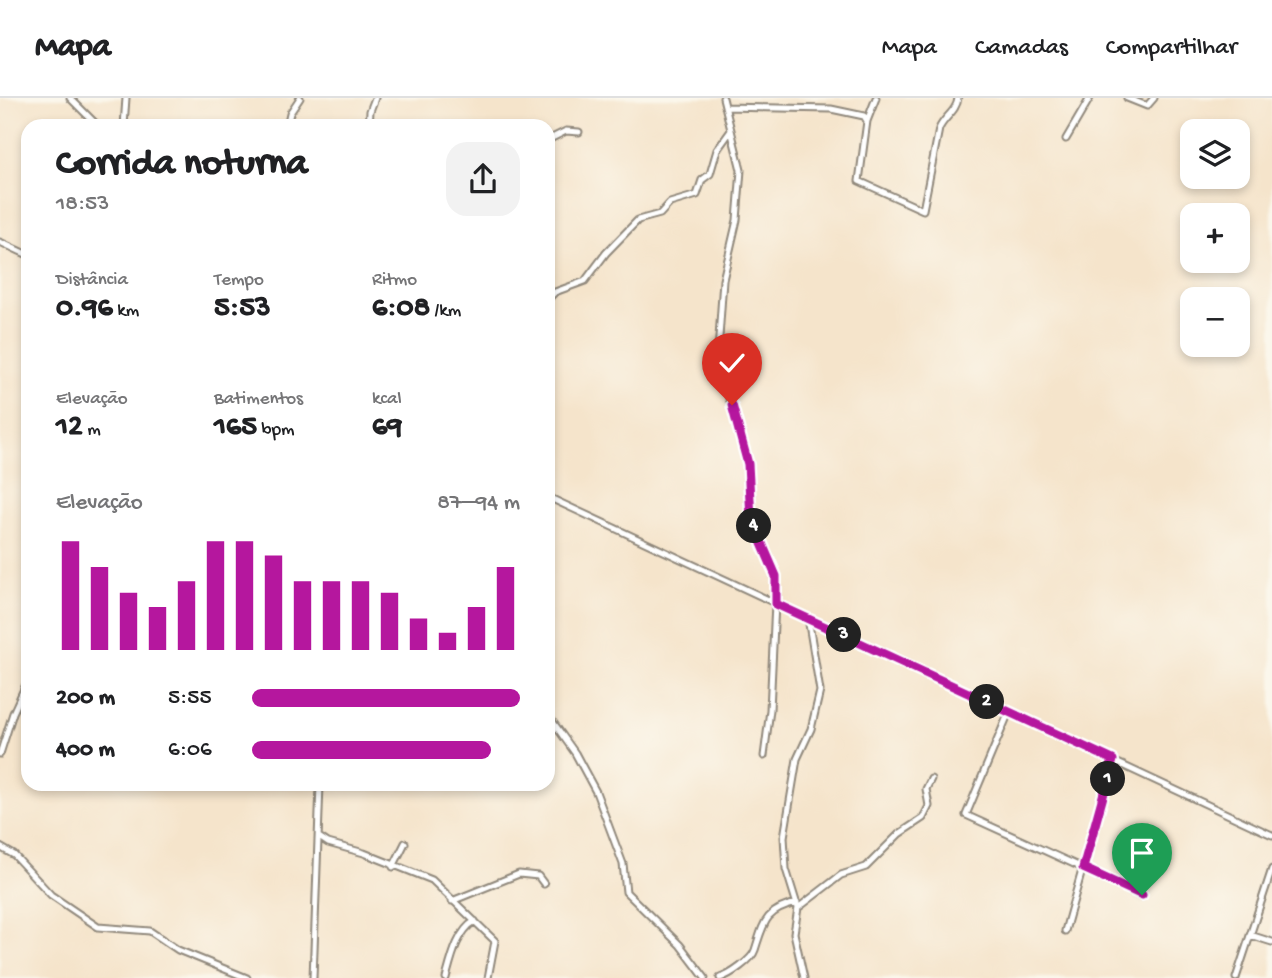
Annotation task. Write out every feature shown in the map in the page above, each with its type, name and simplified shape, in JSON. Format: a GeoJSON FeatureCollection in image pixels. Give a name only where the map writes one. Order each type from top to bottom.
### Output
{"type":"FeatureCollection","features":[{"type":"Feature","properties":{"kind":"street"},"geometry":{"type":"LineString","coordinates":[[70,98],[92,119]]}},
{"type":"Feature","properties":{"kind":"street"},"geometry":{"type":"LineString","coordinates":[[125,119],[127,98]]}},
{"type":"Feature","properties":{"kind":"street"},"geometry":{"type":"LineString","coordinates":[[289,119],[300,98]]}},
{"type":"Feature","properties":{"kind":"street"},"geometry":{"type":"LineString","coordinates":[[370,119],[375,98]]}},
{"type":"Feature","properties":{"kind":"street"},"geometry":{"type":"LineString","coordinates":[[723,98],[741,170],[737,220],[723,280],[718,347],[721,371],[748,464],[752,523],[776,576],[770,710],[764,756]]}},
{"type":"Feature","properties":{"kind":"street"},"geometry":{"type":"LineString","coordinates":[[876,98],[867,121],[859,181],[923,211],[939,129],[943,120],[955,108],[958,98]]}},
{"type":"Feature","properties":{"kind":"street"},"geometry":{"type":"LineString","coordinates":[[1066,139],[1090,98]]}},
{"type":"Feature","properties":{"kind":"street"},"geometry":{"type":"LineString","coordinates":[[1127,98],[1147,106],[1154,98]]}},
{"type":"Feature","properties":{"kind":"street"},"geometry":{"type":"LineString","coordinates":[[725,107],[831,109],[864,116],[867,121]]}},
{"type":"Feature","properties":{"kind":"street"},"geometry":{"type":"LineString","coordinates":[[555,136],[566,131],[579,132]]}},
{"type":"Feature","properties":{"kind":"street"},"geometry":{"type":"LineString","coordinates":[[555,292],[585,281],[606,253],[638,220],[660,214],[670,203],[697,195],[702,180],[710,174],[717,150],[730,131]]}},
{"type":"Feature","properties":{"kind":"street"},"geometry":{"type":"LineString","coordinates":[[0,242],[21,252]]}},
{"type":"Feature","properties":{"kind":"street"},"geometry":{"type":"LineString","coordinates":[[718,347],[739,371]]}},
{"type":"Feature","properties":{"kind":"street"},"geometry":{"type":"LineString","coordinates":[[729,359],[730,374]]}},
{"type":"Feature","properties":{"kind":"street"},"geometry":{"type":"LineString","coordinates":[[555,500],[1272,835]]}},
{"type":"Feature","properties":{"kind":"street"},"geometry":{"type":"LineString","coordinates":[[804,978],[794,933],[797,905],[786,869],[786,820],[797,759],[811,729],[820,691],[808,618]]}},
{"type":"Feature","properties":{"kind":"street"},"geometry":{"type":"LineString","coordinates":[[0,754],[21,695]]}},
{"type":"Feature","properties":{"kind":"street"},"geometry":{"type":"LineString","coordinates":[[1009,712],[966,815],[1142,895]]}},
{"type":"Feature","properties":{"kind":"street"},"geometry":{"type":"LineString","coordinates":[[555,725],[575,753],[596,792],[623,864],[626,892],[680,945],[705,978]]}},
{"type":"Feature","properties":{"kind":"street"},"geometry":{"type":"LineString","coordinates":[[1065,932],[1113,760]]}},
{"type":"Feature","properties":{"kind":"street"},"geometry":{"type":"LineString","coordinates":[[720,978],[753,954],[762,925],[772,912],[797,905],[841,875],[866,867],[898,834],[923,818],[929,806],[926,789],[931,779]]}},
{"type":"Feature","properties":{"kind":"street"},"geometry":{"type":"LineString","coordinates":[[313,978],[320,791]]}},
{"type":"Feature","properties":{"kind":"street"},"geometry":{"type":"LineString","coordinates":[[319,838],[328,844],[373,857],[432,880],[496,943],[488,978]]}},
{"type":"Feature","properties":{"kind":"street"},"geometry":{"type":"LineString","coordinates":[[393,867],[405,843]]}},
{"type":"Feature","properties":{"kind":"street"},"geometry":{"type":"LineString","coordinates":[[0,847],[15,855],[51,895],[98,927],[150,931],[178,950],[192,953],[247,978]]}},
{"type":"Feature","properties":{"kind":"street"},"geometry":{"type":"LineString","coordinates":[[1236,978],[1272,869]]}},
{"type":"Feature","properties":{"kind":"street"},"geometry":{"type":"LineString","coordinates":[[452,901],[521,874],[538,876],[544,884]]}},
{"type":"Feature","properties":{"kind":"street"},"geometry":{"type":"LineString","coordinates":[[468,916],[468,926]]}},
{"type":"Feature","properties":{"kind":"street"},"geometry":{"type":"LineString","coordinates":[[446,978],[456,948],[468,926],[475,921]]}},
{"type":"Feature","properties":{"kind":"street"},"geometry":{"type":"LineString","coordinates":[[1250,935],[1272,942]]}},
{"type":"Feature","properties":{"kind":"route"},"geometry":{"type":"LineString","coordinates":[[732,405],[748,464],[747,481],[752,523],[776,576],[776,604],[1113,760],[1083,868],[1142,895]]}}]}
